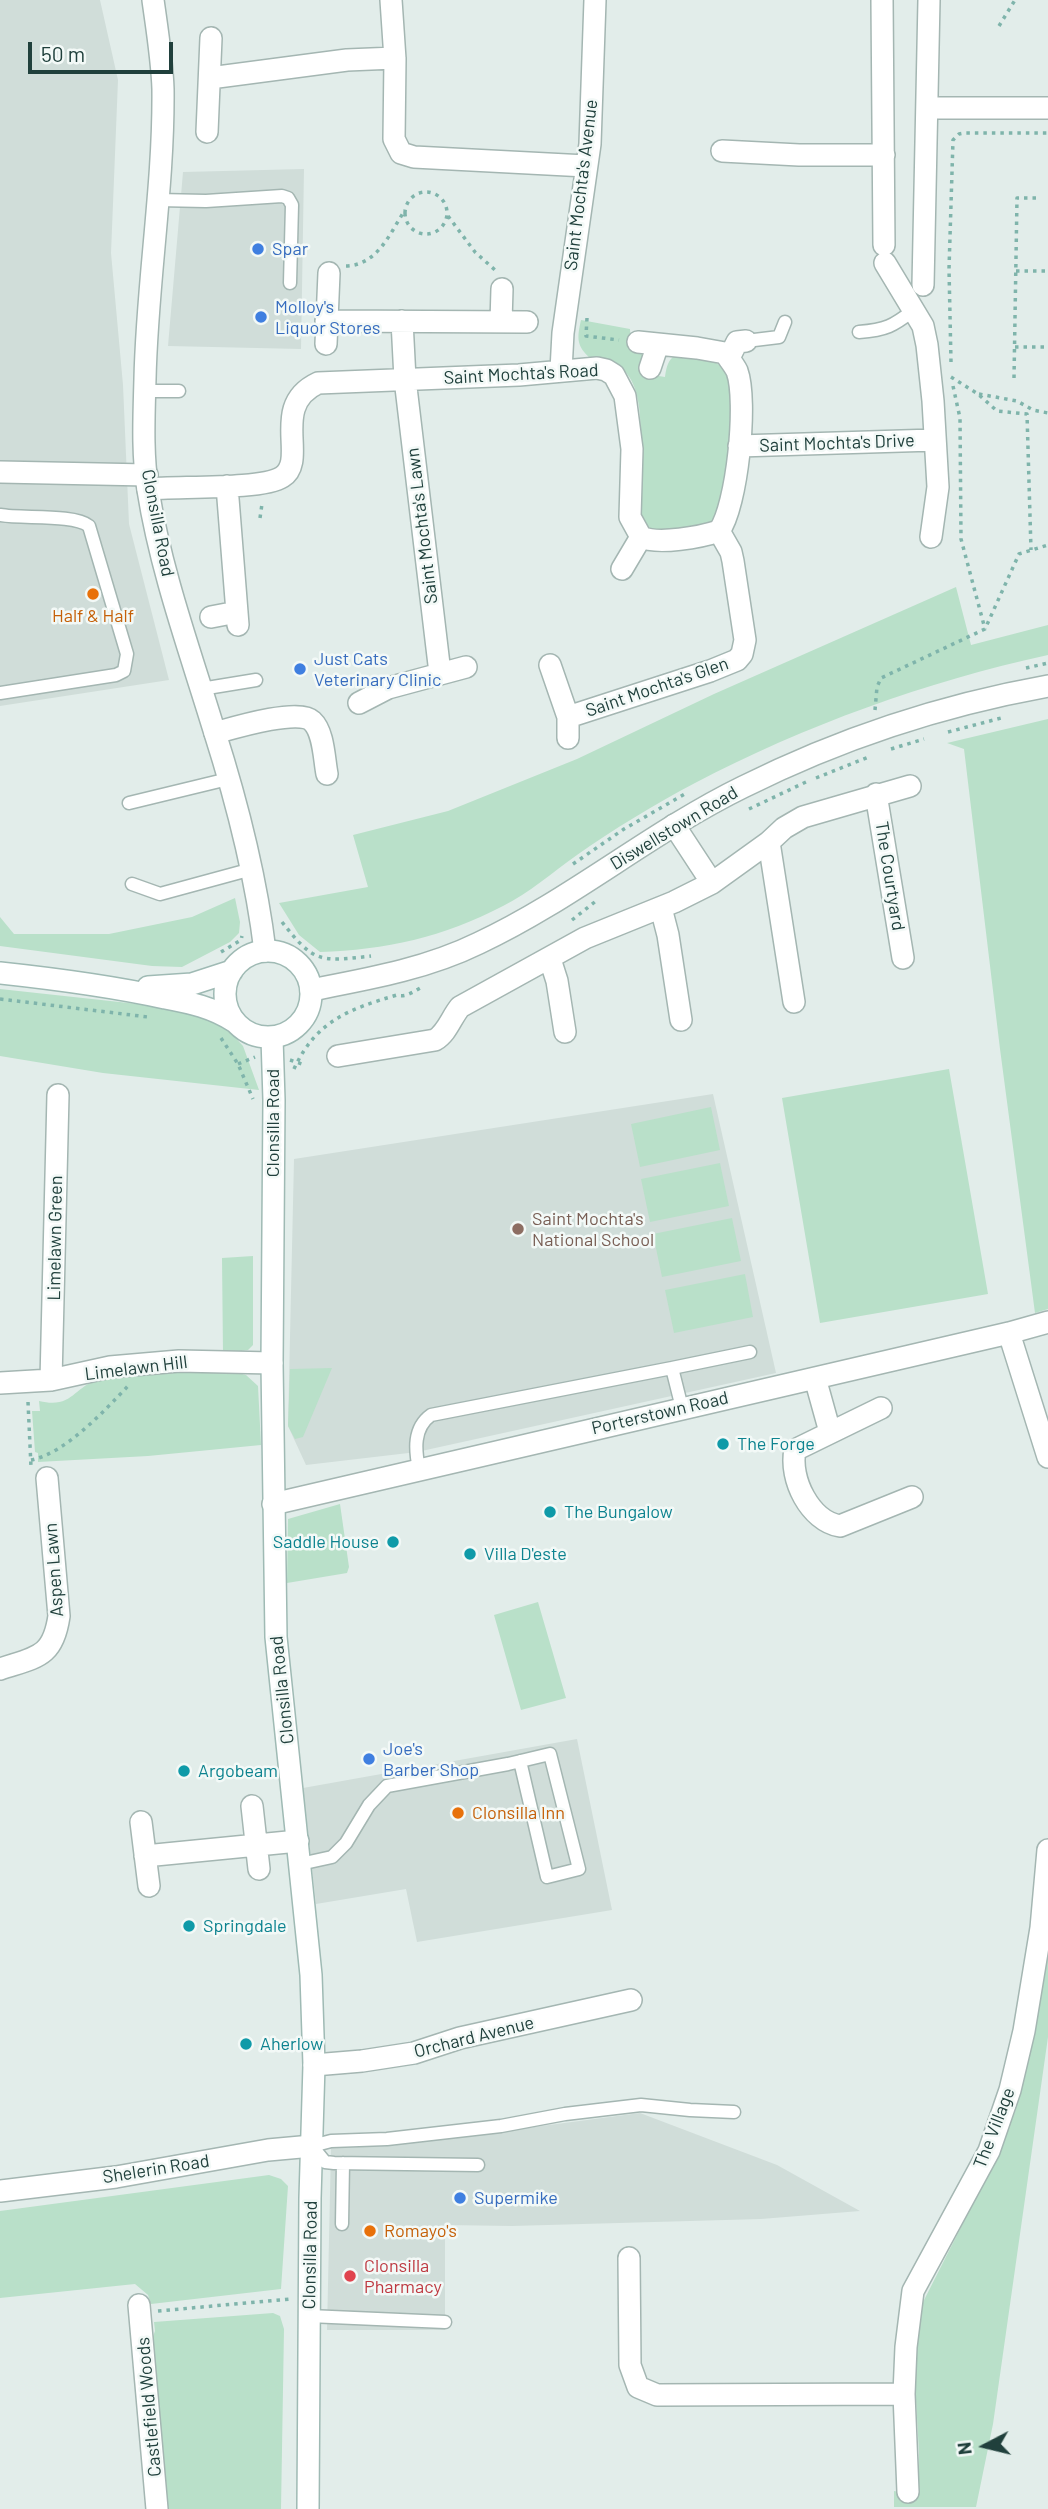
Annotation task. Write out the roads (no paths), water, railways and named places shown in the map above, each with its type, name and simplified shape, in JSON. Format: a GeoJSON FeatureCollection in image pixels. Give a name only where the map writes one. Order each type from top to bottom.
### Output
{"type":"FeatureCollection","features":[{"type":"Feature","properties":{"kind":"street","name":"Clonsilla Road"},"geometry":{"type":"LineString","coordinates":[[153,0],[163,87],[158,200],[146,327],[147,482],[179,621],[215,733],[252,869],[265,951]]}},
{"type":"Feature","properties":{"kind":"street"},"geometry":{"type":"LineString","coordinates":[[391,0],[394,139],[401,153],[414,157],[586,166]]}},
{"type":"Feature","properties":{"kind":"street","name":"Saint Mochta's Avenue"},"geometry":{"type":"LineString","coordinates":[[561,370],[563,333],[592,108],[595,0]]}},
{"type":"Feature","properties":{"kind":"street"},"geometry":{"type":"LineString","coordinates":[[722,151],[884,155],[882,0]]}},
{"type":"Feature","properties":{"kind":"street"},"geometry":{"type":"LineString","coordinates":[[923,285],[929,0]]}},
{"type":"Feature","properties":{"kind":"street"},"geometry":{"type":"LineString","coordinates":[[206,132],[211,38]]}},
{"type":"Feature","properties":{"kind":"street"},"geometry":{"type":"LineString","coordinates":[[210,78],[347,60],[394,58]]}},
{"type":"Feature","properties":{"kind":"street"},"geometry":{"type":"LineString","coordinates":[[928,108],[1048,107]]}},
{"type":"Feature","properties":{"kind":"street","name":"Saint Mochta's Drive"},"geometry":{"type":"LineString","coordinates":[[884,155],[884,254],[923,326],[927,345],[938,486],[931,537]]}},
{"type":"Feature","properties":{"kind":"street"},"geometry":{"type":"LineString","coordinates":[[326,344],[329,273]]}},
{"type":"Feature","properties":{"kind":"street"},"geometry":{"type":"LineString","coordinates":[[501,322],[502,289]]}},
{"type":"Feature","properties":{"kind":"street"},"geometry":{"type":"LineString","coordinates":[[326,321],[527,322]]}},
{"type":"Feature","properties":{"kind":"street","name":"Saint Mochta's Lawn"},"geometry":{"type":"LineString","coordinates":[[401,321],[405,379],[440,673]]}},
{"type":"Feature","properties":{"kind":"street"},"geometry":{"type":"LineString","coordinates":[[729,358],[737,342],[746,341]]}},
{"type":"Feature","properties":{"kind":"street"},"geometry":{"type":"LineString","coordinates":[[622,569],[641,537],[653,541],[719,531],[727,518],[739,446],[740,383],[729,358],[724,354],[697,348],[648,343],[650,368]]}},
{"type":"Feature","properties":{"kind":"street","name":"Saint Mochta's Road"},"geometry":{"type":"LineString","coordinates":[[0,472],[227,486],[269,482],[287,473],[291,464],[293,412],[297,400],[311,387],[329,382],[517,376],[597,368],[614,375],[625,396],[631,435],[630,517],[641,537]]}},
{"type":"Feature","properties":{"kind":"street","name":"Saint Mochta's Drive"},"geometry":{"type":"LineString","coordinates":[[739,446],[934,440]]}},
{"type":"Feature","properties":{"kind":"street"},"geometry":{"type":"LineString","coordinates":[[211,617],[238,619],[227,486]]}},
{"type":"Feature","properties":{"kind":"street","name":"Saint Mochta's Glen"},"geometry":{"type":"LineString","coordinates":[[550,665],[568,727],[737,660],[746,640],[731,552],[719,531]]}},
{"type":"Feature","properties":{"kind":"street"},"geometry":{"type":"LineString","coordinates":[[359,703],[388,688],[466,667]]}},
{"type":"Feature","properties":{"kind":"street","name":"Diswellstown Road"},"geometry":{"type":"LineString","coordinates":[[311,990],[402,971],[477,944],[541,911],[674,825],[741,788],[881,729],[944,709],[1048,686]]}},
{"type":"Feature","properties":{"kind":"street"},"geometry":{"type":"LineString","coordinates":[[215,733],[286,718],[307,718],[314,723],[319,735],[327,774]]}},
{"type":"Feature","properties":{"kind":"street"},"geometry":{"type":"LineString","coordinates":[[338,1056],[435,1040],[445,1032],[460,1007],[585,938],[661,908],[712,883],[784,828],[803,817],[910,786]]}},
{"type":"Feature","properties":{"kind":"street","name":"The Courtyard"},"geometry":{"type":"LineString","coordinates":[[876,794],[903,958]]}},
{"type":"Feature","properties":{"kind":"street"},"geometry":{"type":"LineString","coordinates":[[674,825],[712,883]]}},
{"type":"Feature","properties":{"kind":"street"},"geometry":{"type":"LineString","coordinates":[[769,842],[794,1002]]}},
{"type":"Feature","properties":{"kind":"street"},"geometry":{"type":"LineString","coordinates":[[661,908],[668,935],[681,1020]]}},
{"type":"Feature","properties":{"kind":"street"},"geometry":{"type":"LineString","coordinates":[[0,973],[120,987],[200,1004],[219,1012],[245,1031],[258,1037],[272,1038],[297,1027],[310,1004],[308,977],[301,966],[291,957],[278,952],[252,954],[240,961],[226,984],[228,1010],[235,1022]]}},
{"type":"Feature","properties":{"kind":"street"},"geometry":{"type":"LineString","coordinates":[[550,959],[557,981],[565,1032]]}},
{"type":"Feature","properties":{"kind":"street"},"geometry":{"type":"LineString","coordinates":[[120,987],[192,984],[232,971]]}},
{"type":"Feature","properties":{"kind":"street","name":"Clonsilla Road"},"geometry":{"type":"LineString","coordinates":[[272,1038],[272,1504],[276,1637],[311,1975],[314,2065],[308,2509]]}},
{"type":"Feature","properties":{"kind":"street","name":"Limelawn Green"},"geometry":{"type":"LineString","coordinates":[[51,1380],[58,1095]]}},
{"type":"Feature","properties":{"kind":"street","name":"Porterstown Road"},"geometry":{"type":"LineString","coordinates":[[272,1504],[1048,1322]]}},
{"type":"Feature","properties":{"kind":"street"},"geometry":{"type":"LineString","coordinates":[[1009,1333],[1048,1457]]}},
{"type":"Feature","properties":{"kind":"street","name":"Limelawn Hill"},"geometry":{"type":"LineString","coordinates":[[0,1383],[51,1380],[110,1367],[179,1361],[272,1363]]}},
{"type":"Feature","properties":{"kind":"street"},"geometry":{"type":"LineString","coordinates":[[815,1378],[830,1432]]}},
{"type":"Feature","properties":{"kind":"street"},"geometry":{"type":"LineString","coordinates":[[881,1408],[795,1450],[793,1460],[799,1484],[817,1516],[828,1524],[840,1526],[912,1497]]}},
{"type":"Feature","properties":{"kind":"street","name":"Aspen Lawn"},"geometry":{"type":"LineString","coordinates":[[0,1669],[38,1656],[48,1649],[56,1634],[59,1616],[47,1478]]}},
{"type":"Feature","properties":{"kind":"street"},"geometry":{"type":"LineString","coordinates":[[253,1806],[259,1869]]}},
{"type":"Feature","properties":{"kind":"street"},"geometry":{"type":"LineString","coordinates":[[141,1822],[149,1886]]}},
{"type":"Feature","properties":{"kind":"street"},"geometry":{"type":"LineString","coordinates":[[145,1856],[298,1841]]}},
{"type":"Feature","properties":{"kind":"street","name":"The Village"},"geometry":{"type":"LineString","coordinates":[[908,2493],[904,2394],[913,2291],[989,2151],[1010,2090],[1024,2031],[1041,1928],[1048,1850]]}},
{"type":"Feature","properties":{"kind":"street","name":"Orchard Avenue"},"geometry":{"type":"LineString","coordinates":[[314,2065],[414,2053],[460,2038],[631,2000]]}},
{"type":"Feature","properties":{"kind":"street","name":"Shelerin Road"},"geometry":{"type":"LineString","coordinates":[[0,2191],[116,2177],[268,2150],[312,2146]]}},
{"type":"Feature","properties":{"kind":"street"},"geometry":{"type":"LineString","coordinates":[[629,2258],[630,2365],[638,2387],[657,2395],[904,2394]]}},
{"type":"Feature","properties":{"kind":"street","name":"Castlefield Woods"},"geometry":{"type":"LineString","coordinates":[[140,2309],[157,2509]]}},
{"type":"Feature","properties":{"kind":"lane"},"geometry":{"type":"LineString","coordinates":[[158,200],[288,198],[292,205],[290,283]]}},
{"type":"Feature","properties":{"kind":"lane"},"geometry":{"type":"LineString","coordinates":[[859,332],[882,331],[914,310]]}},
{"type":"Feature","properties":{"kind":"lane"},"geometry":{"type":"LineString","coordinates":[[746,341],[779,337],[785,322]]}},
{"type":"Feature","properties":{"kind":"lane"},"geometry":{"type":"LineString","coordinates":[[145,391],[179,391]]}},
{"type":"Feature","properties":{"kind":"lane"},"geometry":{"type":"LineString","coordinates":[[0,514],[73,520],[89,526],[127,654],[124,671],[116,675],[0,693]]}},
{"type":"Feature","properties":{"kind":"lane"},"geometry":{"type":"LineString","coordinates":[[201,689],[256,680]]}},
{"type":"Feature","properties":{"kind":"lane"},"geometry":{"type":"LineString","coordinates":[[129,803],[228,779]]}},
{"type":"Feature","properties":{"kind":"lane"},"geometry":{"type":"LineString","coordinates":[[132,884],[160,894],[252,869]]}},
{"type":"Feature","properties":{"kind":"lane"},"geometry":{"type":"LineString","coordinates":[[419,1469],[414,1448],[422,1422],[431,1415],[750,1352]]}},
{"type":"Feature","properties":{"kind":"lane"},"geometry":{"type":"LineString","coordinates":[[672,1368],[682,1408]]}},
{"type":"Feature","properties":{"kind":"lane"},"geometry":{"type":"LineString","coordinates":[[300,1864],[332,1857],[346,1843],[369,1805],[387,1786],[550,1754],[579,1869],[547,1877],[520,1761]]}},
{"type":"Feature","properties":{"kind":"lane"},"geometry":{"type":"LineString","coordinates":[[478,2165],[325,2162],[312,2146],[331,2141],[387,2139],[501,2126],[565,2114],[641,2105],[734,2112]]}},
{"type":"Feature","properties":{"kind":"lane"},"geometry":{"type":"LineString","coordinates":[[342,2224],[343,2163]]}},
{"type":"Feature","properties":{"kind":"lane"},"geometry":{"type":"LineString","coordinates":[[309,2306],[446,2322]]}},
{"type":"Feature","properties":{"kind":"place","name":"Spar"},"geometry":{"type":"Point","coordinates":[258,249]}},
{"type":"Feature","properties":{"kind":"place","name":"Molloy's Liquor Stores"},"geometry":{"type":"Point","coordinates":[261,317]}},
{"type":"Feature","properties":{"kind":"place","name":"Half & Half"},"geometry":{"type":"Point","coordinates":[93,594]}},
{"type":"Feature","properties":{"kind":"place","name":"Just Cats Veterinary Clinic"},"geometry":{"type":"Point","coordinates":[300,669]}},
{"type":"Feature","properties":{"kind":"place","name":"Saint Mochta's National School"},"geometry":{"type":"Point","coordinates":[518,1229]}},
{"type":"Feature","properties":{"kind":"place","name":"The Forge"},"geometry":{"type":"Point","coordinates":[723,1444]}},
{"type":"Feature","properties":{"kind":"place","name":"The Bungalow"},"geometry":{"type":"Point","coordinates":[550,1512]}},
{"type":"Feature","properties":{"kind":"place","name":"Saddle House"},"geometry":{"type":"Point","coordinates":[393,1542]}},
{"type":"Feature","properties":{"kind":"place","name":"Villa D'este"},"geometry":{"type":"Point","coordinates":[470,1554]}},
{"type":"Feature","properties":{"kind":"place","name":"Joe's Barber Shop"},"geometry":{"type":"Point","coordinates":[369,1759]}},
{"type":"Feature","properties":{"kind":"place","name":"Argobeam"},"geometry":{"type":"Point","coordinates":[184,1771]}},
{"type":"Feature","properties":{"kind":"place","name":"Clonsilla Inn"},"geometry":{"type":"Point","coordinates":[458,1813]}},
{"type":"Feature","properties":{"kind":"place","name":"Springdale"},"geometry":{"type":"Point","coordinates":[189,1926]}},
{"type":"Feature","properties":{"kind":"place","name":"Aherlow"},"geometry":{"type":"Point","coordinates":[246,2044]}},
{"type":"Feature","properties":{"kind":"place","name":"Supermike"},"geometry":{"type":"Point","coordinates":[460,2198]}},
{"type":"Feature","properties":{"kind":"place","name":"Romayo's"},"geometry":{"type":"Point","coordinates":[370,2231]}},
{"type":"Feature","properties":{"kind":"place","name":"Clonsilla Pharmacy"},"geometry":{"type":"Point","coordinates":[350,2276]}}]}
